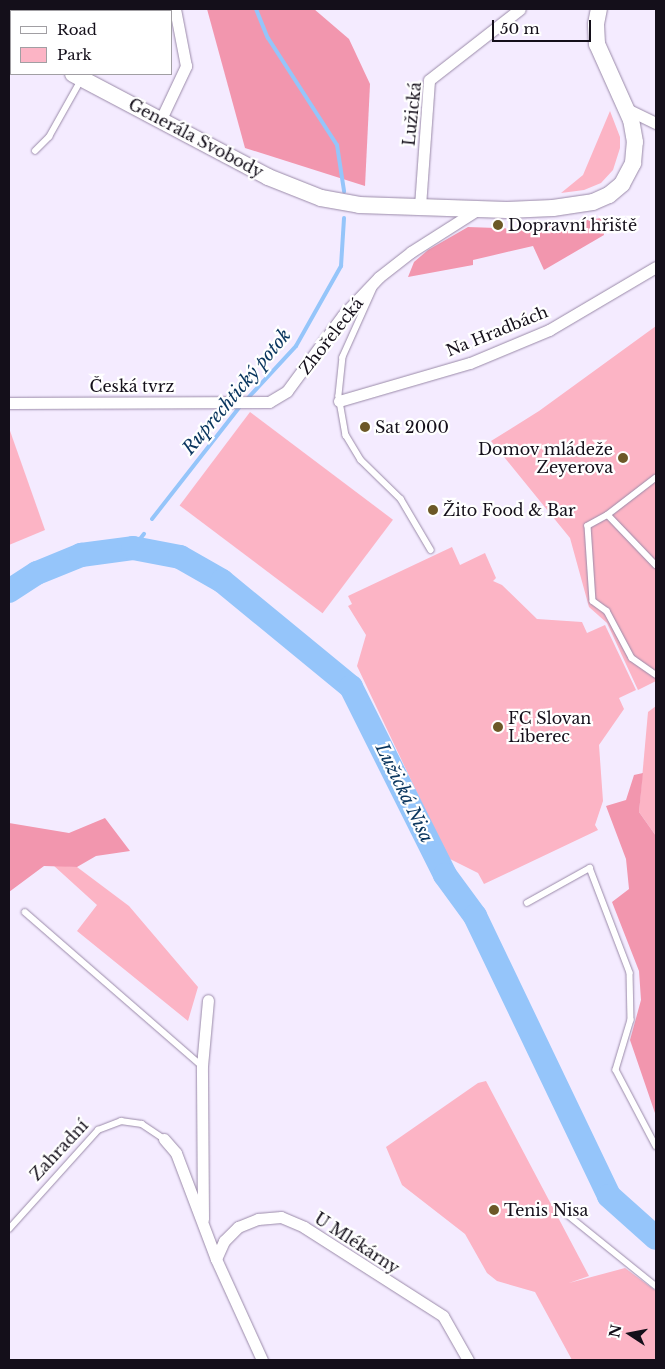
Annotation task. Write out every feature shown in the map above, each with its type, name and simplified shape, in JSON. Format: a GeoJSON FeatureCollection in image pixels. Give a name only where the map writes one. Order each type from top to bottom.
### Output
{"type":"FeatureCollection","features":[{"type":"Feature","properties":{"kind":"main road"},"geometry":{"type":"LineString","coordinates":[[420,206],[477,210],[553,208],[593,202],[609,195],[628,175],[635,153],[634,130],[627,108],[600,54],[596,24],[599,9]]}},
{"type":"Feature","properties":{"kind":"main road","name":"Generála Svobody"},"geometry":{"type":"LineString","coordinates":[[78,76],[268,177],[321,198],[359,205],[420,206]]}},
{"type":"Feature","properties":{"kind":"street"},"geometry":{"type":"LineString","coordinates":[[161,119],[186,66],[175,9]]}},
{"type":"Feature","properties":{"kind":"street","name":"Lužická"},"geometry":{"type":"LineString","coordinates":[[420,206],[428,80],[520,9]]}},
{"type":"Feature","properties":{"kind":"street"},"geometry":{"type":"LineString","coordinates":[[627,108],[656,123]]}},
{"type":"Feature","properties":{"kind":"street","name":"Zhořelecká"},"geometry":{"type":"LineString","coordinates":[[255,404],[270,402],[287,392],[343,315],[379,277],[411,252],[477,210]]}},
{"type":"Feature","properties":{"kind":"street","name":"Na Hradbách"},"geometry":{"type":"LineString","coordinates":[[339,401],[470,362],[549,330],[656,267]]}},
{"type":"Feature","properties":{"kind":"street","name":"Česká tvrz"},"geometry":{"type":"LineString","coordinates":[[9,403],[229,402],[255,404]]}},
{"type":"Feature","properties":{"kind":"street","name":"Zahradní"},"geometry":{"type":"LineString","coordinates":[[204,1228],[202,1066],[208,1000]]}},
{"type":"Feature","properties":{"kind":"street","name":"Zahradní"},"geometry":{"type":"LineString","coordinates":[[164,1139],[176,1154],[216,1260],[262,1360]]}},
{"type":"Feature","properties":{"kind":"street","name":"U Mlékárny"},"geometry":{"type":"LineString","coordinates":[[216,1260],[224,1241],[238,1227],[258,1219],[282,1217],[304,1228],[443,1316],[468,1360]]}},
{"type":"Feature","properties":{"kind":"lane"},"geometry":{"type":"LineString","coordinates":[[35,151],[49,137],[78,76]]}},
{"type":"Feature","properties":{"kind":"lane"},"geometry":{"type":"LineString","coordinates":[[379,277],[347,342],[339,401],[351,446],[401,499],[431,550]]}},
{"type":"Feature","properties":{"kind":"lane"},"geometry":{"type":"LineString","coordinates":[[656,478],[608,515],[588,526],[593,601],[607,611],[632,658],[656,675]]}},
{"type":"Feature","properties":{"kind":"lane"},"geometry":{"type":"LineString","coordinates":[[608,515],[656,564]]}},
{"type":"Feature","properties":{"kind":"lane"},"geometry":{"type":"LineString","coordinates":[[528,903],[590,868],[630,973],[632,1020],[616,1070],[656,1146]]}},
{"type":"Feature","properties":{"kind":"lane"},"geometry":{"type":"LineString","coordinates":[[25,912],[202,1066]]}},
{"type":"Feature","properties":{"kind":"lane","name":"Zahradní"},"geometry":{"type":"LineString","coordinates":[[9,1229],[98,1130],[121,1121],[135,1123],[164,1139]]}},
{"type":"Feature","properties":{"kind":"lane"},"geometry":{"type":"LineString","coordinates":[[563,1211],[656,1286]]}},
{"type":"Feature","properties":{"kind":"green space"},"geometry":{"type":"Polygon","coordinates":[[[610,111],[620,137],[620,148],[613,170],[601,183],[584,190],[561,193],[583,175],[610,111]]]}},
{"type":"Feature","properties":{"kind":"green space"},"geometry":{"type":"Polygon","coordinates":[[[656,326],[656,681],[638,690],[607,623],[589,607],[570,538],[491,441],[539,411],[656,326]]]}},
{"type":"Feature","properties":{"kind":"green space"},"geometry":{"type":"Polygon","coordinates":[[[250,412],[393,520],[323,613],[180,505],[250,412]]]}},
{"type":"Feature","properties":{"kind":"green space"},"geometry":{"type":"Polygon","coordinates":[[[9,428],[45,530],[9,545],[9,428]]]}},
{"type":"Feature","properties":{"kind":"green space","name":"FC Slovan Liberec"},"geometry":{"type":"Polygon","coordinates":[[[452,547],[460,565],[485,553],[496,578],[493,581],[502,585],[537,619],[582,622],[587,633],[605,625],[636,690],[619,698],[624,709],[599,745],[603,801],[595,825],[598,830],[484,884],[478,873],[448,858],[357,666],[366,635],[348,606],[352,604],[348,596],[452,547]]]}},
{"type":"Feature","properties":{"kind":"green space"},"geometry":{"type":"Polygon","coordinates":[[[656,706],[656,836],[639,812],[648,712],[656,706]]]}},
{"type":"Feature","properties":{"kind":"green space"},"geometry":{"type":"Polygon","coordinates":[[[53,865],[77,867],[129,906],[198,987],[188,1021],[77,931],[97,905],[53,865]]]}},
{"type":"Feature","properties":{"kind":"green space","name":"Tenis Nisa"},"geometry":{"type":"Polygon","coordinates":[[[486,1081],[589,1276],[569,1283],[625,1268],[656,1291],[656,1360],[572,1360],[535,1292],[497,1281],[487,1273],[465,1234],[402,1185],[386,1147],[478,1083],[486,1081]]]}},
{"type":"Feature","properties":{"kind":"shaded area"},"geometry":{"type":"Polygon","coordinates":[[[207,9],[314,9],[349,39],[370,84],[365,186],[245,148],[207,9]]]}},
{"type":"Feature","properties":{"kind":"shaded area"},"geometry":{"type":"Polygon","coordinates":[[[601,218],[604,235],[544,270],[533,246],[473,260],[473,265],[408,277],[414,262],[428,250],[468,227],[528,229],[601,218]]]}},
{"type":"Feature","properties":{"kind":"shaded area"},"geometry":{"type":"Polygon","coordinates":[[[643,773],[639,812],[656,836],[656,1116],[630,1040],[641,1000],[639,971],[612,902],[629,889],[626,859],[606,806],[626,800],[634,775],[643,773]]]}},
{"type":"Feature","properties":{"kind":"shaded area"},"geometry":{"type":"Polygon","coordinates":[[[105,818],[130,851],[96,856],[77,867],[44,866],[9,892],[9,823],[69,833],[105,818]]]}},
{"type":"Feature","properties":{"kind":"waterway","name":"Ruprechtický potok"},"geometry":{"type":"LineString","coordinates":[[256,9],[268,38],[337,145],[344,191]]}},
{"type":"Feature","properties":{"kind":"waterway","name":"Ruprechtický potok"},"geometry":{"type":"LineString","coordinates":[[247,399],[296,346],[341,266],[344,218]]}},
{"type":"Feature","properties":{"kind":"waterway","name":"Ruprechtický potok"},"geometry":{"type":"LineString","coordinates":[[152,519],[242,404]]}},
{"type":"Feature","properties":{"kind":"waterway","name":"Ruprechtický potok"},"geometry":{"type":"LineString","coordinates":[[133,548],[144,534]]}},
{"type":"Feature","properties":{"kind":"waterway","name":"Lužická Nisa"},"geometry":{"type":"LineString","coordinates":[[9,591],[37,573],[81,555],[133,548],[180,557],[222,581],[351,687],[445,875],[475,916],[609,1196],[656,1238]]}},
{"type":"Feature","properties":{"kind":"place","name":"Dopravní hřiště"},"geometry":{"type":"Point","coordinates":[498,225]}},
{"type":"Feature","properties":{"kind":"place","name":"Sat 2000"},"geometry":{"type":"Point","coordinates":[365,427]}},
{"type":"Feature","properties":{"kind":"place","name":"Domov mládeže Zeyerova"},"geometry":{"type":"Point","coordinates":[623,458]}},
{"type":"Feature","properties":{"kind":"place","name":"Žito Food & Bar"},"geometry":{"type":"Point","coordinates":[433,510]}},
{"type":"Feature","properties":{"kind":"place","name":"FC Slovan Liberec"},"geometry":{"type":"Point","coordinates":[498,727]}},
{"type":"Feature","properties":{"kind":"place","name":"Tenis Nisa"},"geometry":{"type":"Point","coordinates":[494,1210]}}]}
